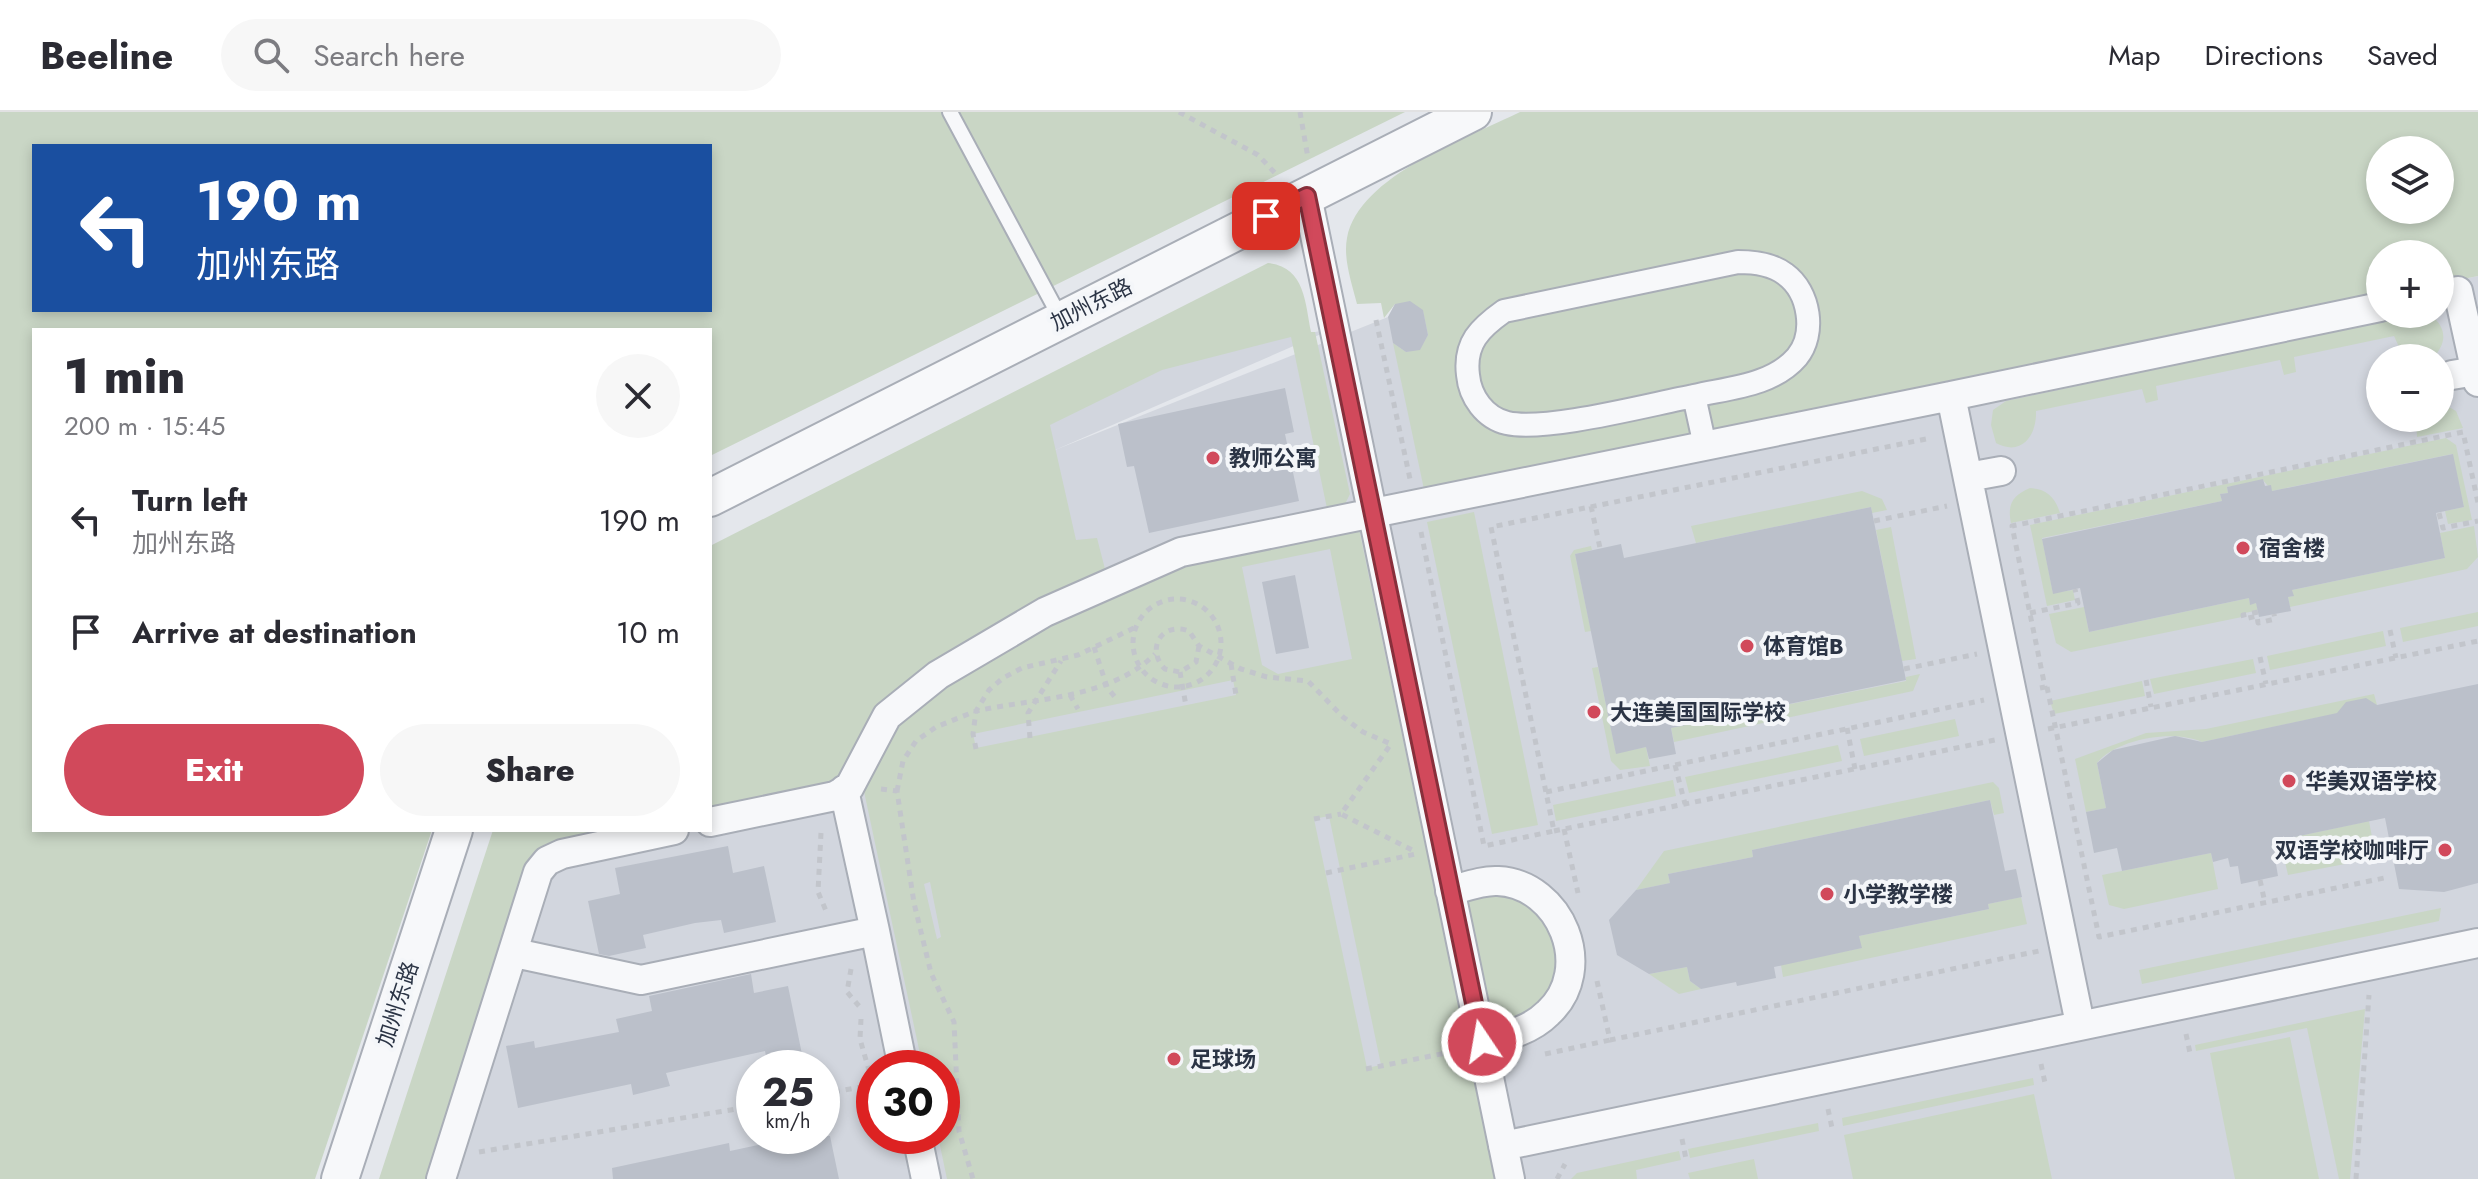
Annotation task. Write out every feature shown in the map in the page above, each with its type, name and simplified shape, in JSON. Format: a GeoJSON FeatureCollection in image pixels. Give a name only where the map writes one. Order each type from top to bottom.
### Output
{"type":"FeatureCollection","features":[{"type":"Feature","properties":{"kind":"street","name":"加州东路"},"geometry":{"type":"LineString","coordinates":[[712,497],[1473,112]]}},
{"type":"Feature","properties":{"kind":"street"},"geometry":{"type":"LineString","coordinates":[[1307,196],[1450,891],[1474,1045],[1510,1179]]}},
{"type":"Feature","properties":{"kind":"street"},"geometry":{"type":"LineString","coordinates":[[1738,262],[1755,262],[1783,272],[1802,298],[1809,321],[1805,342],[1797,357],[1760,381],[1694,396],[1539,425],[1505,423],[1482,409],[1473,396],[1467,366],[1469,345],[1476,334],[1504,311],[1738,262]]}},
{"type":"Feature","properties":{"kind":"street"},"geometry":{"type":"LineString","coordinates":[[2454,292],[2458,291],[2468,376]]}},
{"type":"Feature","properties":{"kind":"street"},"geometry":{"type":"LineString","coordinates":[[899,1050],[847,789],[887,716],[938,675],[1045,612],[1181,552],[2366,310]]}},
{"type":"Feature","properties":{"kind":"street"},"geometry":{"type":"LineString","coordinates":[[1694,396],[1705,446]]}},
{"type":"Feature","properties":{"kind":"street"},"geometry":{"type":"LineString","coordinates":[[1951,396],[2080,1024]]}},
{"type":"Feature","properties":{"kind":"street"},"geometry":{"type":"LineString","coordinates":[[1968,477],[2001,471]]}},
{"type":"Feature","properties":{"kind":"street"},"geometry":{"type":"LineString","coordinates":[[712,822],[815,800],[847,789]]}},
{"type":"Feature","properties":{"kind":"street","name":"加州东路"},"geometry":{"type":"LineString","coordinates":[[340,1179],[453,832]]}},
{"type":"Feature","properties":{"kind":"street"},"geometry":{"type":"LineString","coordinates":[[444,1168],[515,953],[538,872],[547,861],[562,854],[665,832]]}},
{"type":"Feature","properties":{"kind":"street"},"geometry":{"type":"LineString","coordinates":[[1450,891],[1496,881],[1521,886],[1543,899],[1560,918],[1569,942],[1571,967],[1564,992],[1550,1012],[1530,1027],[1474,1045]]}},
{"type":"Feature","properties":{"kind":"street"},"geometry":{"type":"LineString","coordinates":[[515,953],[641,980],[875,931]]}},
{"type":"Feature","properties":{"kind":"street"},"geometry":{"type":"LineString","coordinates":[[1503,1146],[2478,943]]}},
{"type":"Feature","properties":{"kind":"street"},"geometry":{"type":"LineString","coordinates":[[921,1154],[926,1179]]}},
{"type":"Feature","properties":{"kind":"lane"},"geometry":{"type":"LineString","coordinates":[[950,112],[1061,319]]}},
{"type":"Feature","properties":{"kind":"path"},"geometry":{"type":"LineString","coordinates":[[1179,112],[1258,155],[1277,175]]}},
{"type":"Feature","properties":{"kind":"path"},"geometry":{"type":"LineString","coordinates":[[1300,112],[1308,158]]}},
{"type":"Feature","properties":{"kind":"path"},"geometry":{"type":"LineString","coordinates":[[1376,320],[1484,846],[2006,737]]}},
{"type":"Feature","properties":{"kind":"path"},"geometry":{"type":"LineString","coordinates":[[2075,589],[2078,603],[2030,613],[2012,526],[2463,432],[2478,503]]}},
{"type":"Feature","properties":{"kind":"path"},"geometry":{"type":"LineString","coordinates":[[1554,831],[1491,527],[1942,436]]}},
{"type":"Feature","properties":{"kind":"path"},"geometry":{"type":"LineString","coordinates":[[1874,521],[1956,504]]}},
{"type":"Feature","properties":{"kind":"path"},"geometry":{"type":"LineString","coordinates":[[1591,506],[1600,548]]}},
{"type":"Feature","properties":{"kind":"path"},"geometry":{"type":"LineString","coordinates":[[2439,513],[2443,528],[2478,521]]}},
{"type":"Feature","properties":{"kind":"path"},"geometry":{"type":"LineString","coordinates":[[1168,600],[1196,604],[1217,624],[1221,638],[1219,658],[1205,677],[1182,687],[1164,686],[1140,669],[1132,641],[1136,627],[1143,614],[1168,600]]}},
{"type":"Feature","properties":{"kind":"path"},"geometry":{"type":"LineString","coordinates":[[2258,612],[2243,615],[2244,619],[2257,616],[2258,623],[2275,619],[2274,614]]}},
{"type":"Feature","properties":{"kind":"path"},"geometry":{"type":"LineString","coordinates":[[976,749],[973,734],[976,711],[989,690],[1003,678],[1022,668],[1061,661],[1136,627]]}},
{"type":"Feature","properties":{"kind":"path"},"geometry":{"type":"LineString","coordinates":[[973,1179],[959,1131],[954,1022],[931,973],[914,903],[897,791],[903,761],[916,741],[936,727],[976,711],[1070,695],[1140,669],[1155,654],[1160,636],[1176,628],[1189,631],[1199,646],[1231,664],[1267,677],[1308,681],[1353,724],[1391,744],[1341,814]]}},
{"type":"Feature","properties":{"kind":"path"},"geometry":{"type":"LineString","coordinates":[[2390,630],[2396,658]]}},
{"type":"Feature","properties":{"kind":"path"},"geometry":{"type":"LineString","coordinates":[[2053,728],[2478,641]]}},
{"type":"Feature","properties":{"kind":"path"},"geometry":{"type":"LineString","coordinates":[[1155,654],[1165,669],[1180,672],[1196,662],[1199,646]]}},
{"type":"Feature","properties":{"kind":"path"},"geometry":{"type":"LineString","coordinates":[[1094,647],[1106,682],[1118,701]]}},
{"type":"Feature","properties":{"kind":"path"},"geometry":{"type":"LineString","coordinates":[[1904,669],[1988,652]]}},
{"type":"Feature","properties":{"kind":"path"},"geometry":{"type":"LineString","coordinates":[[2260,657],[2266,684]]}},
{"type":"Feature","properties":{"kind":"path"},"geometry":{"type":"LineString","coordinates":[[1030,738],[1027,718],[1061,661]]}},
{"type":"Feature","properties":{"kind":"path"},"geometry":{"type":"LineString","coordinates":[[1231,664],[1236,695]]}},
{"type":"Feature","properties":{"kind":"path"},"geometry":{"type":"LineString","coordinates":[[1180,672],[1186,706]]}},
{"type":"Feature","properties":{"kind":"path"},"geometry":{"type":"LineString","coordinates":[[2146,680],[2151,707]]}},
{"type":"Feature","properties":{"kind":"path"},"geometry":{"type":"LineString","coordinates":[[2048,687],[2045,687],[2053,728],[2099,937]]}},
{"type":"Feature","properties":{"kind":"path"},"geometry":{"type":"LineString","coordinates":[[1546,792],[2012,694]]}},
{"type":"Feature","properties":{"kind":"path"},"geometry":{"type":"LineString","coordinates":[[1070,695],[1078,709]]}},
{"type":"Feature","properties":{"kind":"path"},"geometry":{"type":"LineString","coordinates":[[1847,728],[1855,769]]}},
{"type":"Feature","properties":{"kind":"path"},"geometry":{"type":"LineString","coordinates":[[1675,765],[1685,804]]}},
{"type":"Feature","properties":{"kind":"path"},"geometry":{"type":"LineString","coordinates":[[847,789],[897,791]]}},
{"type":"Feature","properties":{"kind":"path"},"geometry":{"type":"LineString","coordinates":[[815,800],[822,829],[818,892],[837,938],[852,964],[847,992],[862,1009],[860,1039],[863,1050]]}},
{"type":"Feature","properties":{"kind":"path"},"geometry":{"type":"LineString","coordinates":[[1314,819],[1341,814],[1428,859]]}},
{"type":"Feature","properties":{"kind":"path"},"geometry":{"type":"LineString","coordinates":[[1564,829],[1581,904]]}},
{"type":"Feature","properties":{"kind":"path"},"geometry":{"type":"LineString","coordinates":[[1326,873],[1419,854]]}},
{"type":"Feature","properties":{"kind":"path"},"geometry":{"type":"LineString","coordinates":[[1597,980],[1610,1040],[2389,877]]}},
{"type":"Feature","properties":{"kind":"path"},"geometry":{"type":"LineString","coordinates":[[2260,880],[2265,903]]}},
{"type":"Feature","properties":{"kind":"path"},"geometry":{"type":"LineString","coordinates":[[2356,1179],[2371,995]]}},
{"type":"Feature","properties":{"kind":"path"},"geometry":{"type":"LineString","coordinates":[[2186,1034],[2190,1053]]}},
{"type":"Feature","properties":{"kind":"path"},"geometry":{"type":"LineString","coordinates":[[1366,1069],[1474,1045]]}},
{"type":"Feature","properties":{"kind":"path"},"geometry":{"type":"LineString","coordinates":[[2041,1064],[2045,1083]]}},
{"type":"Feature","properties":{"kind":"path"},"geometry":{"type":"LineString","coordinates":[[1828,1109],[1832,1128]]}},
{"type":"Feature","properties":{"kind":"path"},"geometry":{"type":"LineString","coordinates":[[444,1168],[736,1110]]}},
{"type":"Feature","properties":{"kind":"path"},"geometry":{"type":"LineString","coordinates":[[1682,1139],[1686,1159]]}},
{"type":"Feature","properties":{"kind":"shaded area","name":"大连美国国际学校"},"geometry":{"type":"Polygon","coordinates":[[[2478,276],[2478,1179],[407,1179],[521,832],[712,832],[712,593],[1264,310],[1291,337],[1335,328],[1055,450],[1388,317],[1395,304],[2366,313],[2366,328],[2454,328],[2454,281],[2478,276]]]}},
{"type":"Feature","properties":{"kind":"green space"},"geometry":{"type":"Polygon","coordinates":[[[0,112],[1405,112],[712,455],[712,328],[32,328],[32,832],[431,832],[315,1179],[0,1179],[0,112]]]}},
{"type":"Feature","properties":{"kind":"green space"},"geometry":{"type":"Polygon","coordinates":[[[1520,112],[2478,112],[2478,276],[2454,281],[2454,240],[2366,240],[2366,300],[1425,494],[1393,343],[1406,352],[1420,349],[1428,335],[1423,311],[1395,304],[1384,318],[1381,303],[1357,304],[1346,246],[1356,216],[1372,195],[1393,177],[1446,147],[1520,112]]]}},
{"type":"Feature","properties":{"kind":"green space"},"geometry":{"type":"Polygon","coordinates":[[[1268,263],[1289,271],[1301,288],[1311,332],[1315,332],[1350,494],[1345,504],[1328,513],[1291,337],[1162,370],[1050,425],[1076,540],[1097,538],[1105,569],[983,632],[844,781],[712,814],[712,545],[1268,263]]]}},
{"type":"Feature","properties":{"kind":"green space"},"geometry":{"type":"Polygon","coordinates":[[[2366,325],[2366,328],[2441,328],[2443,333],[2442,344],[2398,344],[2394,336],[2294,357],[2296,372],[2284,375],[2280,360],[2156,386],[2158,400],[2146,403],[2142,389],[2036,411],[2031,435],[2013,447],[1996,443],[1991,425],[1993,410],[2006,401],[2366,325]]]}},
{"type":"Feature","properties":{"kind":"green space"},"geometry":{"type":"Polygon","coordinates":[[[2454,410],[2456,411],[2463,428],[2454,430],[2454,410]]]}},
{"type":"Feature","properties":{"kind":"green space"},"geometry":{"type":"Polygon","coordinates":[[[2417,432],[2443,432],[2417,437],[2417,432]]]}},
{"type":"Feature","properties":{"kind":"green space"},"geometry":{"type":"Polygon","coordinates":[[[2446,438],[2456,445],[2472,520],[2448,524],[2445,511],[2464,507],[2452,454],[2272,491],[2263,480],[2227,487],[2228,493],[2220,494],[2222,501],[2042,538],[2053,593],[2073,590],[2075,600],[2047,606],[2030,525],[2446,438]]]}},
{"type":"Feature","properties":{"kind":"green space"},"geometry":{"type":"Polygon","coordinates":[[[2030,488],[2050,495],[2060,513],[2011,523],[2013,501],[2030,488]]]}},
{"type":"Feature","properties":{"kind":"green space"},"geometry":{"type":"Polygon","coordinates":[[[1862,491],[1882,499],[1887,510],[1872,513],[1871,507],[1696,543],[1691,526],[1862,491]]]}},
{"type":"Feature","properties":{"kind":"green space"},"geometry":{"type":"Polygon","coordinates":[[[1474,512],[1538,825],[1492,834],[1427,522],[1474,512]]]}},
{"type":"Feature","properties":{"kind":"green space"},"geometry":{"type":"Polygon","coordinates":[[[2474,526],[2478,557],[2467,569],[2290,607],[2288,597],[2293,596],[2292,590],[2445,558],[2440,533],[2474,526]]]}},
{"type":"Feature","properties":{"kind":"green space"},"geometry":{"type":"Polygon","coordinates":[[[1891,527],[1916,659],[1902,661],[1876,530],[1891,527]]]}},
{"type":"Feature","properties":{"kind":"green space"},"geometry":{"type":"Polygon","coordinates":[[[1359,529],[1495,1179],[947,1179],[942,1154],[960,1154],[960,1050],[919,1050],[862,782],[895,719],[1027,634],[1185,564],[1359,529]],[[1330,549],[1242,567],[1262,665],[1278,674],[1352,659],[1330,549]],[[1233,680],[973,734],[976,748],[1236,695],[1233,680]],[[1329,816],[1314,819],[1367,1068],[1381,1065],[1329,816]],[[930,882],[924,884],[937,939],[941,937],[930,882]]]}},
{"type":"Feature","properties":{"kind":"green space"},"geometry":{"type":"Polygon","coordinates":[[[1591,546],[1592,550],[1575,554],[1591,631],[1585,632],[1570,556],[1574,550],[1591,546]]]}},
{"type":"Feature","properties":{"kind":"green space"},"geometry":{"type":"Polygon","coordinates":[[[2249,598],[2250,604],[2256,603],[2258,610],[2241,614],[2242,617],[2071,652],[2056,643],[2049,614],[2084,607],[2089,632],[2249,598]]]}},
{"type":"Feature","properties":{"kind":"green space"},"geometry":{"type":"Polygon","coordinates":[[[2478,612],[2478,626],[2403,642],[2400,628],[2478,612]]]}},
{"type":"Feature","properties":{"kind":"green space"},"geometry":{"type":"Polygon","coordinates":[[[2383,631],[2386,646],[2270,670],[2267,656],[2383,631]]]}},
{"type":"Feature","properties":{"kind":"green space"},"geometry":{"type":"Polygon","coordinates":[[[2253,659],[2256,673],[2154,694],[2150,679],[2253,659]]]}},
{"type":"Feature","properties":{"kind":"green space"},"geometry":{"type":"Polygon","coordinates":[[[1598,667],[1616,753],[1646,747],[1650,766],[1620,770],[1611,761],[1592,668],[1598,667]]]}},
{"type":"Feature","properties":{"kind":"green space"},"geometry":{"type":"Polygon","coordinates":[[[1920,674],[1913,691],[1674,742],[1671,728],[1906,681],[1906,677],[1920,674]]]}},
{"type":"Feature","properties":{"kind":"green space"},"geometry":{"type":"Polygon","coordinates":[[[2142,681],[2145,696],[2054,714],[2050,701],[2142,681]]]}},
{"type":"Feature","properties":{"kind":"green space"},"geometry":{"type":"Polygon","coordinates":[[[2374,694],[2377,705],[2202,742],[2176,736],[2131,742],[2097,763],[2106,808],[2086,812],[2075,759],[2146,733],[2206,729],[2374,694]]]}},
{"type":"Feature","properties":{"kind":"green space"},"geometry":{"type":"Polygon","coordinates":[[[1955,719],[1959,736],[1864,756],[1860,739],[1955,719]]]}},
{"type":"Feature","properties":{"kind":"green space"},"geometry":{"type":"Polygon","coordinates":[[[1838,745],[1842,761],[1689,793],[1685,777],[1838,745]]]}},
{"type":"Feature","properties":{"kind":"green space"},"geometry":{"type":"Polygon","coordinates":[[[1673,780],[1676,796],[1556,821],[1553,805],[1673,780]]]}},
{"type":"Feature","properties":{"kind":"green space"},"geometry":{"type":"Polygon","coordinates":[[[1993,782],[1999,788],[2004,813],[1994,815],[1990,800],[1752,850],[1753,857],[1668,874],[1670,883],[1636,890],[1664,851],[1993,782]]]}},
{"type":"Feature","properties":{"kind":"green space"},"geometry":{"type":"Polygon","coordinates":[[[2369,821],[2376,858],[2288,875],[2280,840],[2369,821]]]}},
{"type":"Feature","properties":{"kind":"green space"},"geometry":{"type":"Polygon","coordinates":[[[492,832],[628,832],[533,868],[425,1179],[379,1179],[492,832]]]}},
{"type":"Feature","properties":{"kind":"green space"},"geometry":{"type":"Polygon","coordinates":[[[2211,853],[2218,889],[2124,909],[2109,905],[2102,875],[2211,853]]]}},
{"type":"Feature","properties":{"kind":"green space"},"geometry":{"type":"Polygon","coordinates":[[[1496,881],[1560,918],[1564,992],[1482,1042],[1450,891],[1496,881]]]}},
{"type":"Feature","properties":{"kind":"green space"},"geometry":{"type":"Polygon","coordinates":[[[2021,897],[2027,924],[1783,977],[1781,965],[1861,948],[1859,936],[1989,909],[1988,904],[2021,897]]]}},
{"type":"Feature","properties":{"kind":"green space"},"geometry":{"type":"Polygon","coordinates":[[[2441,908],[2439,921],[2142,984],[2139,970],[2441,908]]]}},
{"type":"Feature","properties":{"kind":"green space"},"geometry":{"type":"Polygon","coordinates":[[[1687,967],[1690,981],[1701,989],[1679,994],[1649,974],[1687,967]]]}},
{"type":"Feature","properties":{"kind":"green space"},"geometry":{"type":"Polygon","coordinates":[[[2365,1009],[2350,1179],[2339,1179],[2307,1028],[2196,1051],[2195,1045],[2365,1009]]]}},
{"type":"Feature","properties":{"kind":"green space"},"geometry":{"type":"Polygon","coordinates":[[[2290,1037],[2319,1179],[2235,1179],[2210,1053],[2290,1037]]]}},
{"type":"Feature","properties":{"kind":"green space"},"geometry":{"type":"Polygon","coordinates":[[[2033,1078],[2034,1085],[1843,1126],[1842,1118],[2033,1078]]]}},
{"type":"Feature","properties":{"kind":"green space"},"geometry":{"type":"Polygon","coordinates":[[[2034,1094],[2052,1179],[1853,1179],[1844,1135],[2034,1094]]]}},
{"type":"Feature","properties":{"kind":"green space"},"geometry":{"type":"Polygon","coordinates":[[[1818,1123],[1819,1131],[1690,1158],[1688,1149],[1818,1123]]]}},
{"type":"Feature","properties":{"kind":"green space"},"geometry":{"type":"Polygon","coordinates":[[[1679,1151],[1681,1160],[1636,1170],[1637,1179],[1571,1179],[1577,1173],[1679,1151]]]}},
{"type":"Feature","properties":{"kind":"green space"},"geometry":{"type":"Polygon","coordinates":[[[1754,1159],[1758,1179],[1690,1179],[1688,1173],[1754,1159]]]}},
{"type":"Feature","properties":{"kind":"building"},"geometry":{"type":"Polygon","coordinates":[[[1410,301],[1423,310],[1428,335],[1420,350],[1406,352],[1393,343],[1388,317],[1395,304],[1410,301]]]}},
{"type":"Feature","properties":{"kind":"building","name":"教师公寓"},"geometry":{"type":"Polygon","coordinates":[[[1285,388],[1294,432],[1285,434],[1299,501],[1149,533],[1134,466],[1127,467],[1118,424],[1285,388]]]}},
{"type":"Feature","properties":{"kind":"building","name":"宿舍楼"},"geometry":{"type":"Polygon","coordinates":[[[2453,454],[2464,507],[2436,513],[2445,558],[2292,590],[2294,596],[2288,597],[2291,611],[2259,617],[2256,603],[2250,605],[2249,598],[2089,632],[2080,588],[2053,594],[2042,539],[2222,501],[2220,494],[2228,493],[2227,487],[2263,479],[2265,486],[2271,485],[2272,491],[2453,454]]]}},
{"type":"Feature","properties":{"kind":"building","name":"体育馆B"},"geometry":{"type":"Polygon","coordinates":[[[1871,507],[1906,680],[1671,728],[1676,754],[1649,759],[1646,747],[1616,754],[1575,554],[1621,544],[1624,558],[1871,507]]]}},
{"type":"Feature","properties":{"kind":"building"},"geometry":{"type":"Polygon","coordinates":[[[1295,575],[1309,648],[1276,654],[1262,582],[1295,575]]]}},
{"type":"Feature","properties":{"kind":"building","name":"华美双语学校"},"geometry":{"type":"Polygon","coordinates":[[[2478,684],[2478,883],[2444,892],[2399,889],[2385,818],[2280,840],[2284,856],[2275,858],[2278,876],[2241,884],[2238,866],[2230,867],[2228,858],[2213,862],[2211,853],[2122,871],[2117,848],[2094,853],[2086,812],[2106,808],[2097,763],[2113,750],[2175,736],[2202,742],[2337,713],[2346,702],[2366,698],[2377,705],[2478,684]]]}},
{"type":"Feature","properties":{"kind":"building","name":"小学教学楼"},"geometry":{"type":"Polygon","coordinates":[[[1990,800],[2005,871],[2016,869],[2022,897],[1988,904],[1989,909],[1859,936],[1862,948],[1774,967],[1776,978],[1737,986],[1736,982],[1701,989],[1690,981],[1687,967],[1649,974],[1617,955],[1609,920],[1636,890],[1670,883],[1668,874],[1753,857],[1752,850],[1990,800]]]}},
{"type":"Feature","properties":{"kind":"building"},"geometry":{"type":"Polygon","coordinates":[[[728,846],[733,873],[764,866],[776,922],[724,933],[721,920],[695,923],[643,935],[646,948],[609,956],[599,954],[588,901],[620,894],[615,868],[728,846]]]}},
{"type":"Feature","properties":{"kind":"building"},"geometry":{"type":"Polygon","coordinates":[[[751,974],[754,993],[788,986],[801,1050],[736,1050],[736,1057],[666,1073],[670,1086],[633,1095],[631,1084],[518,1108],[506,1046],[534,1041],[535,1048],[619,1032],[616,1019],[652,1011],[649,996],[751,974]]]}},
{"type":"Feature","properties":{"kind":"building"},"geometry":{"type":"Polygon","coordinates":[[[729,1143],[730,1151],[736,1150],[736,1154],[834,1154],[839,1179],[613,1179],[612,1168],[729,1143]]]}},
{"type":"Feature","properties":{"kind":"place","name":"教师公寓"},"geometry":{"type":"Point","coordinates":[1213,458]}},
{"type":"Feature","properties":{"kind":"place","name":"宿舍楼"},"geometry":{"type":"Point","coordinates":[2243,548]}},
{"type":"Feature","properties":{"kind":"place","name":"体育馆B"},"geometry":{"type":"Point","coordinates":[1747,646]}},
{"type":"Feature","properties":{"kind":"place","name":"大连美国国际学校"},"geometry":{"type":"Point","coordinates":[1594,712]}},
{"type":"Feature","properties":{"kind":"place","name":"华美双语学校"},"geometry":{"type":"Point","coordinates":[2289,781]}},
{"type":"Feature","properties":{"kind":"place","name":"双语学校咖啡厅"},"geometry":{"type":"Point","coordinates":[2445,850]}},
{"type":"Feature","properties":{"kind":"place","name":"小学教学楼"},"geometry":{"type":"Point","coordinates":[1827,894]}},
{"type":"Feature","properties":{"kind":"place","name":"足球场"},"geometry":{"type":"Point","coordinates":[1174,1059]}},
{"type":"Feature","properties":{"kind":"route"},"geometry":{"type":"LineString","coordinates":[[1266,216],[1307,196],[1482,1042]]}}]}
